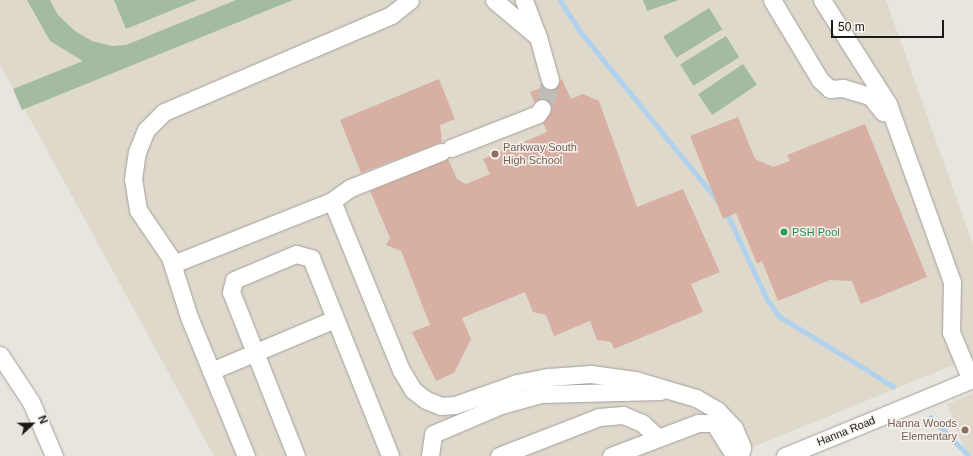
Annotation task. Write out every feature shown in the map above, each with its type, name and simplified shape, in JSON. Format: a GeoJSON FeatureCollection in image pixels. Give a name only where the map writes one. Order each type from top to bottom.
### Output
{"type":"FeatureCollection","features":[{"type":"Feature","properties":{"kind":"street"},"geometry":{"type":"LineString","coordinates":[[246,456],[211,371],[173,264],[138,210],[133,179],[137,152],[146,130],[164,112],[191,98],[391,15],[410,0]]}},
{"type":"Feature","properties":{"kind":"street"},"geometry":{"type":"LineString","coordinates":[[494,0],[538,37]]}},
{"type":"Feature","properties":{"kind":"street"},"geometry":{"type":"LineString","coordinates":[[524,0],[538,37],[550,80]]}},
{"type":"Feature","properties":{"kind":"street"},"geometry":{"type":"LineString","coordinates":[[772,0],[820,80],[830,89],[844,88],[870,96],[891,121]]}},
{"type":"Feature","properties":{"kind":"street"},"geometry":{"type":"LineString","coordinates":[[822,0],[888,104],[891,121],[912,167],[952,282],[951,332],[972,379]]}},
{"type":"Feature","properties":{"kind":"street"},"geometry":{"type":"LineString","coordinates":[[844,88],[865,68]]}},
{"type":"Feature","properties":{"kind":"street"},"geometry":{"type":"LineString","coordinates":[[173,264],[332,201],[350,188],[532,117],[542,108]]}},
{"type":"Feature","properties":{"kind":"street"},"geometry":{"type":"LineString","coordinates":[[332,201],[401,370],[413,390],[426,400],[455,405],[517,383],[591,374],[670,390],[717,410],[734,428],[742,447],[740,456]]}},
{"type":"Feature","properties":{"kind":"street"},"geometry":{"type":"LineString","coordinates":[[296,456],[231,292],[234,280],[296,254],[311,258],[390,456]]}},
{"type":"Feature","properties":{"kind":"street"},"geometry":{"type":"LineString","coordinates":[[211,371],[335,319]]}},
{"type":"Feature","properties":{"kind":"street"},"geometry":{"type":"LineString","coordinates":[[0,355],[31,402],[54,456]]}},
{"type":"Feature","properties":{"kind":"street","name":"Hanna Road"},"geometry":{"type":"LineString","coordinates":[[785,456],[972,379]]}},
{"type":"Feature","properties":{"kind":"street"},"geometry":{"type":"LineString","coordinates":[[430,456],[433,434],[501,405],[541,394],[670,390]]}},
{"type":"Feature","properties":{"kind":"street"},"geometry":{"type":"LineString","coordinates":[[499,456],[599,416],[623,415],[642,423],[662,435]]}},
{"type":"Feature","properties":{"kind":"street"},"geometry":{"type":"LineString","coordinates":[[611,456],[662,435],[698,423],[714,423],[735,456]]}},
{"type":"Feature","properties":{"kind":"shaded area","name":"Parkway South High School"},"geometry":{"type":"Polygon","coordinates":[[[0,0],[886,0],[973,245],[973,357],[731,456],[214,456],[0,64],[0,0]]]}},
{"type":"Feature","properties":{"kind":"shaded area","name":"Hanna Woods Elementary"},"geometry":{"type":"Polygon","coordinates":[[[973,393],[973,456],[967,456],[947,404],[973,393]]]}},
{"type":"Feature","properties":{"kind":"green space"},"geometry":{"type":"Polygon","coordinates":[[[27,0],[50,0],[58,15],[75,31],[92,41],[112,46],[126,45],[236,0],[293,0],[22,110],[13,89],[83,61],[50,41],[27,0]]]}},
{"type":"Feature","properties":{"kind":"green space"},"geometry":{"type":"Polygon","coordinates":[[[114,0],[197,0],[126,29],[114,0]]]}},
{"type":"Feature","properties":{"kind":"green space"},"geometry":{"type":"Polygon","coordinates":[[[643,0],[679,0],[647,11],[643,0]]]}},
{"type":"Feature","properties":{"kind":"green space"},"geometry":{"type":"Polygon","coordinates":[[[709,8],[722,29],[676,58],[663,37],[709,8]]]}},
{"type":"Feature","properties":{"kind":"green space"},"geometry":{"type":"Polygon","coordinates":[[[726,36],[739,57],[693,86],[680,65],[726,36]]]}},
{"type":"Feature","properties":{"kind":"green space"},"geometry":{"type":"Polygon","coordinates":[[[743,64],[757,85],[712,115],[698,94],[743,64]]]}},
{"type":"Feature","properties":{"kind":"building"},"geometry":{"type":"Polygon","coordinates":[[[439,79],[455,119],[440,125],[442,142],[361,173],[340,120],[439,79]]]}},
{"type":"Feature","properties":{"kind":"building","name":"Parkway South High School"},"geometry":{"type":"Polygon","coordinates":[[[562,79],[571,99],[583,94],[599,101],[637,207],[683,189],[720,272],[691,284],[703,312],[614,349],[611,342],[597,340],[590,321],[554,336],[546,315],[533,312],[525,292],[462,318],[471,339],[454,373],[436,381],[412,332],[430,325],[401,251],[386,245],[390,238],[370,191],[448,159],[457,179],[466,184],[490,174],[483,159],[547,132],[543,122],[550,113],[551,104],[543,98],[534,102],[530,92],[543,87],[553,89],[562,79]]]}},
{"type":"Feature","properties":{"kind":"building"},"geometry":{"type":"Polygon","coordinates":[[[738,117],[755,159],[773,167],[790,161],[787,155],[865,124],[927,277],[861,304],[852,281],[830,280],[778,301],[762,261],[757,264],[736,213],[723,219],[690,136],[738,117]]]}},
{"type":"Feature","properties":{"kind":"waterway"},"geometry":{"type":"LineString","coordinates":[[560,0],[580,31],[718,201]]}},
{"type":"Feature","properties":{"kind":"waterway"},"geometry":{"type":"LineString","coordinates":[[726,211],[767,299],[779,316],[893,386]]}},
{"type":"Feature","properties":{"kind":"waterway"},"geometry":{"type":"LineString","coordinates":[[931,417],[969,456]]}},
{"type":"Feature","properties":{"kind":"tunnel"},"geometry":{"type":"LineString","coordinates":[[542,108],[547,101],[550,80]]}},
{"type":"Feature","properties":{"kind":"place","name":"Parkway South High School"},"geometry":{"type":"Point","coordinates":[495,154]}},
{"type":"Feature","properties":{"kind":"place","name":"PSH Pool"},"geometry":{"type":"Point","coordinates":[784,232]}},
{"type":"Feature","properties":{"kind":"place","name":"Hanna Woods Elementary"},"geometry":{"type":"Point","coordinates":[965,430]}}]}
